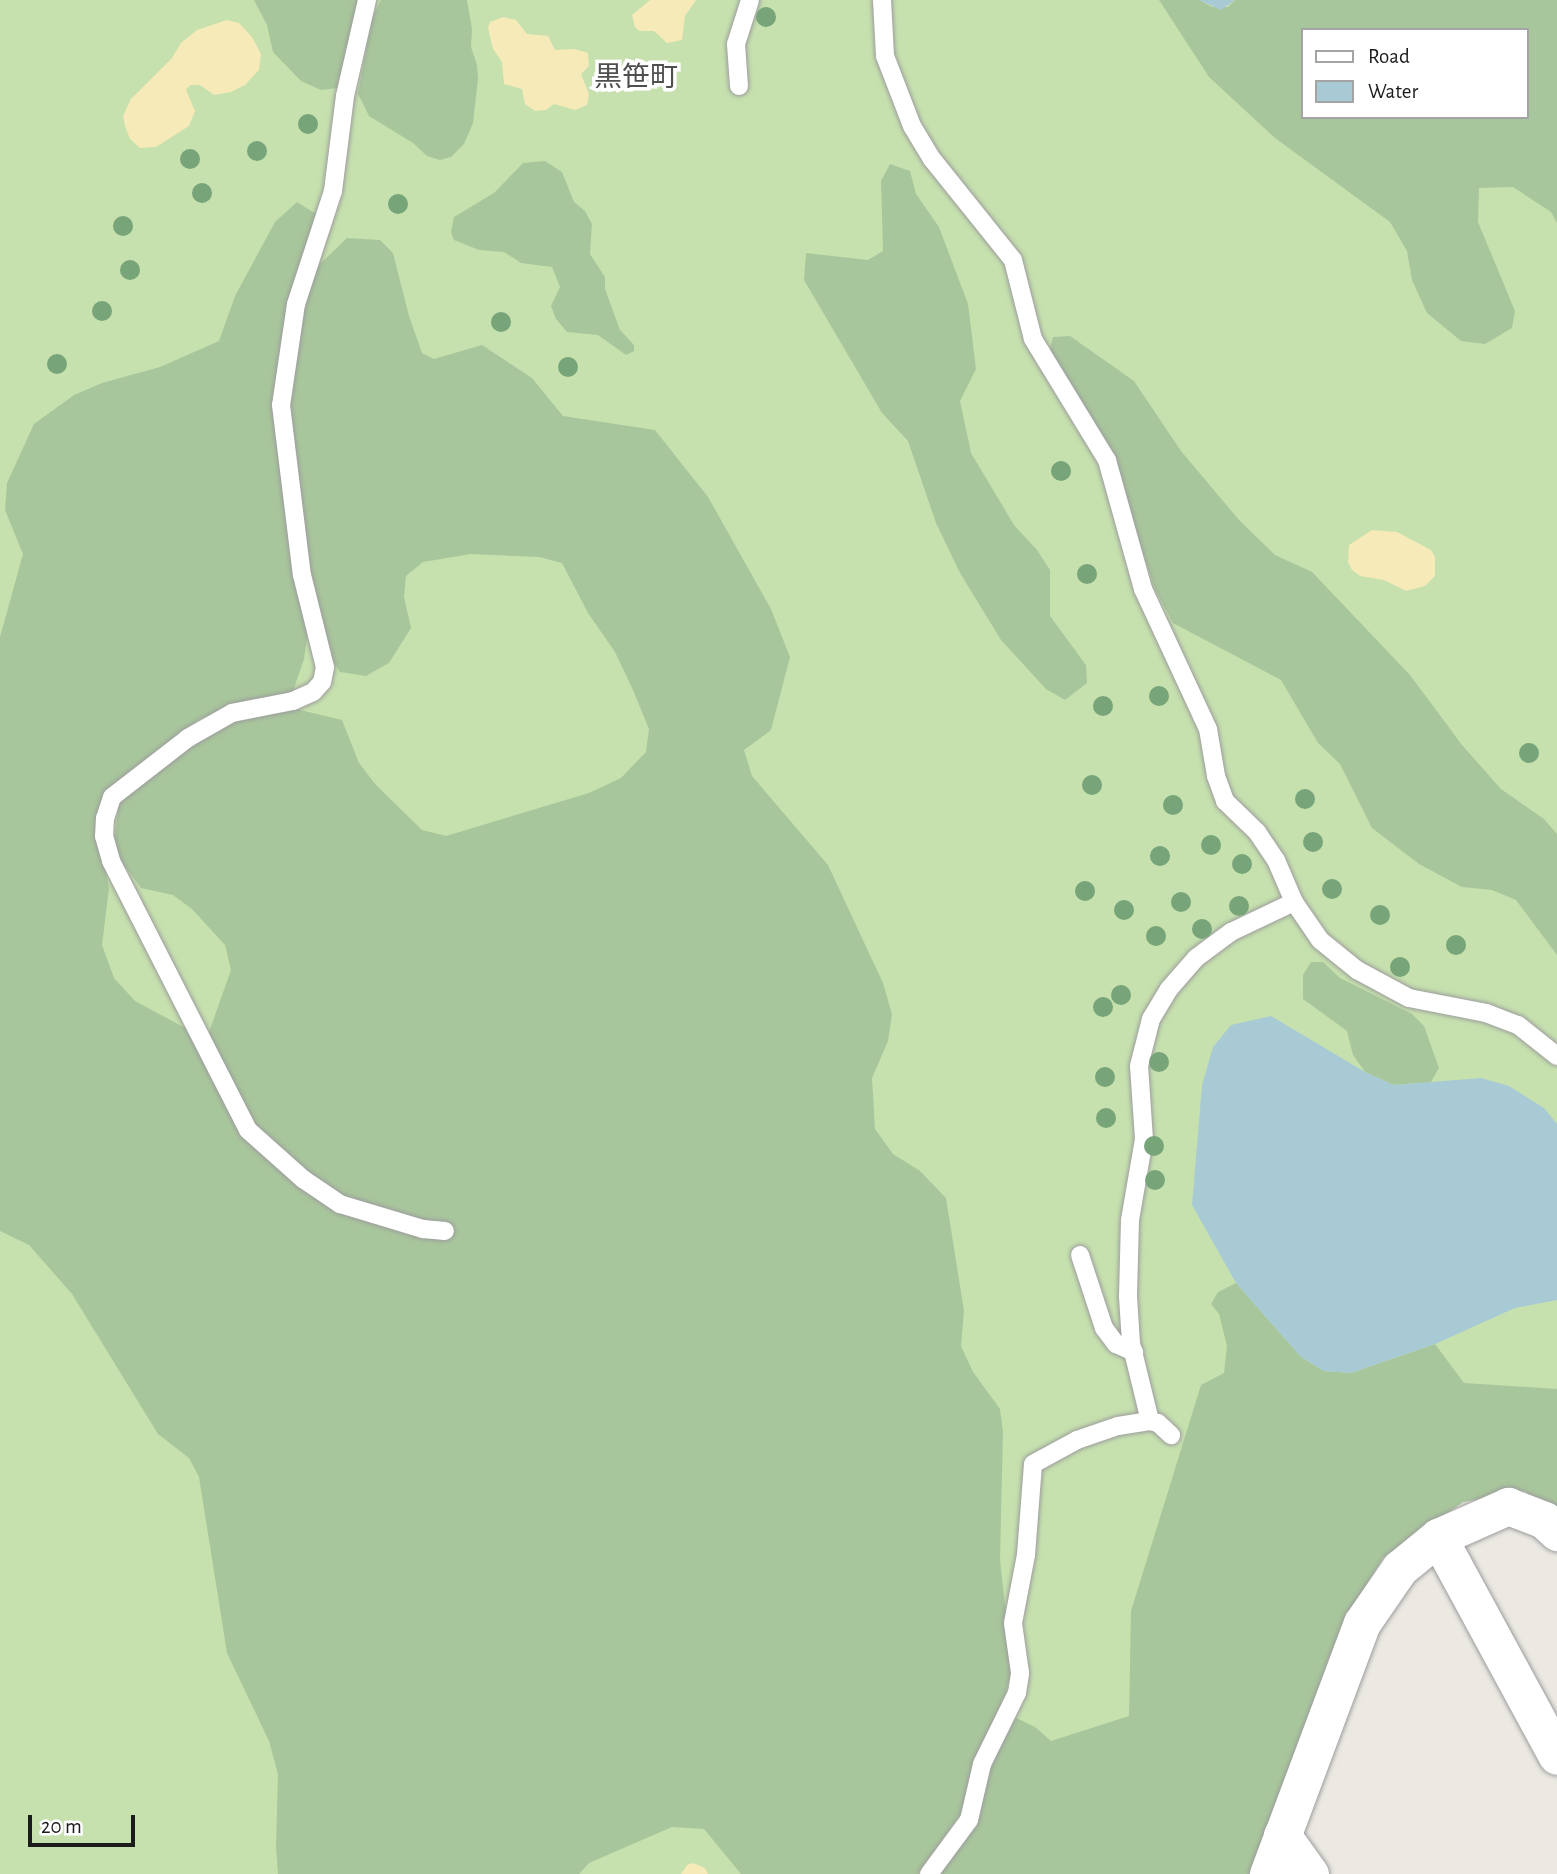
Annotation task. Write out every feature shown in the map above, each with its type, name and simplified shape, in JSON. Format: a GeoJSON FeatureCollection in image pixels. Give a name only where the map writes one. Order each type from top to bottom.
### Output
{"type":"FeatureCollection","features":[{"type":"Feature","properties":{"kind":"street"},"geometry":{"type":"LineString","coordinates":[[1268,1874],[1362,1623],[1400,1568],[1438,1537],[1508,1506],[1544,1520],[1557,1532]]}},
{"type":"Feature","properties":{"kind":"street"},"geometry":{"type":"LineString","coordinates":[[1438,1537],[1557,1756]]}},
{"type":"Feature","properties":{"kind":"street"},"geometry":{"type":"LineString","coordinates":[[1282,1835],[1311,1874]]}},
{"type":"Feature","properties":{"kind":"lane"},"geometry":{"type":"LineString","coordinates":[[367,0],[345,96],[333,191],[296,304],[281,405],[302,575],[326,667],[322,682],[313,692],[293,701],[232,713],[188,738],[112,797],[104,818],[104,836],[111,861],[248,1130],[303,1179],[340,1204],[423,1229],[444,1231]]}},
{"type":"Feature","properties":{"kind":"lane"},"geometry":{"type":"LineString","coordinates":[[739,86],[736,44],[750,0]]}},
{"type":"Feature","properties":{"kind":"lane"},"geometry":{"type":"LineString","coordinates":[[882,0],[885,56],[912,126],[932,159],[1013,260],[1033,339],[1107,460],[1143,589],[1208,729],[1216,776],[1225,801],[1257,832],[1276,860],[1294,902],[1320,940],[1357,970],[1409,998],[1486,1013],[1518,1025],[1557,1056]]}},
{"type":"Feature","properties":{"kind":"lane"},"geometry":{"type":"LineString","coordinates":[[1150,1421],[1134,1352],[1128,1296],[1130,1220],[1144,1139],[1139,1066],[1151,1019],[1169,989],[1196,957],[1231,932],[1294,902]]}},
{"type":"Feature","properties":{"kind":"lane"},"geometry":{"type":"LineString","coordinates":[[1080,1255],[1104,1328],[1116,1344],[1134,1352]]}},
{"type":"Feature","properties":{"kind":"lane"},"geometry":{"type":"LineString","coordinates":[[929,1874],[969,1820],[982,1764],[1017,1693],[1020,1673],[1013,1623],[1026,1555],[1033,1464],[1077,1440],[1118,1426],[1150,1421],[1158,1423],[1171,1435]]}},
{"type":"Feature","properties":{"kind":"green space"},"geometry":{"type":"Polygon","coordinates":[[[0,0],[1557,0],[1557,1519],[1525,1491],[1463,1502],[1383,1558],[1344,1621],[1249,1874],[0,1874],[0,0]]]}},
{"type":"Feature","properties":{"kind":"green space"},"geometry":{"type":"Polygon","coordinates":[[[254,0],[358,0],[338,88],[321,90],[301,81],[273,52],[267,25],[254,0]]]}},
{"type":"Feature","properties":{"kind":"green space"},"geometry":{"type":"Polygon","coordinates":[[[381,0],[467,0],[472,29],[471,47],[478,79],[473,123],[464,144],[451,157],[440,160],[427,156],[413,143],[369,116],[358,94],[372,19],[381,0]]]}},
{"type":"Feature","properties":{"kind":"green space"},"geometry":{"type":"Polygon","coordinates":[[[1159,0],[1199,0],[1212,7],[1228,7],[1235,0],[1557,0],[1557,223],[1551,212],[1513,187],[1479,188],[1478,222],[1515,311],[1512,328],[1485,344],[1461,341],[1427,313],[1412,280],[1407,251],[1390,222],[1275,138],[1209,77],[1159,0]]]}},
{"type":"Feature","properties":{"kind":"green space"},"geometry":{"type":"Polygon","coordinates":[[[545,161],[562,172],[574,202],[585,211],[592,224],[590,254],[605,277],[605,289],[620,330],[634,345],[634,351],[626,355],[598,335],[567,332],[556,319],[551,306],[560,287],[552,267],[521,263],[504,252],[479,250],[454,240],[451,232],[454,217],[494,193],[523,163],[545,161]]]}},
{"type":"Feature","properties":{"kind":"green space"},"geometry":{"type":"Polygon","coordinates":[[[890,164],[910,171],[916,194],[939,227],[968,304],[976,369],[960,401],[971,453],[1014,525],[1037,550],[1050,570],[1050,616],[1086,665],[1087,683],[1065,700],[1046,689],[1001,640],[960,573],[936,523],[908,441],[882,413],[804,280],[806,253],[868,260],[883,251],[881,181],[890,164]]]}},
{"type":"Feature","properties":{"kind":"green space"},"geometry":{"type":"Polygon","coordinates":[[[297,202],[316,214],[282,348],[309,624],[304,659],[292,694],[231,707],[200,719],[106,794],[98,837],[109,888],[102,945],[114,978],[135,1001],[189,1030],[240,1132],[333,1209],[424,1223],[342,1198],[290,1160],[253,1123],[208,1035],[231,970],[225,945],[192,909],[173,895],[141,888],[119,858],[115,837],[119,802],[207,734],[234,722],[296,709],[342,720],[359,763],[376,785],[422,830],[446,836],[589,793],[621,778],[646,752],[649,729],[633,690],[615,652],[588,613],[562,563],[539,557],[471,554],[423,562],[406,576],[404,597],[411,628],[389,663],[366,676],[340,672],[332,660],[309,574],[289,408],[299,311],[319,265],[347,238],[380,240],[393,253],[409,316],[422,353],[434,359],[482,345],[532,378],[563,416],[655,430],[708,497],[771,609],[790,657],[771,730],[744,750],[752,776],[828,865],[883,983],[892,1014],[888,1041],[872,1078],[875,1129],[893,1154],[920,1171],[946,1198],[964,1311],[961,1346],[973,1372],[1000,1409],[1003,1432],[1000,1560],[1012,1669],[1006,1692],[974,1763],[962,1812],[918,1874],[741,1874],[704,1829],[672,1827],[589,1863],[579,1874],[278,1874],[278,1774],[269,1741],[227,1653],[199,1477],[189,1458],[158,1434],[72,1294],[29,1245],[0,1231],[0,637],[23,554],[5,510],[7,483],[34,424],[74,395],[102,383],[160,367],[219,341],[235,296],[275,222],[297,202]]]}},
{"type":"Feature","properties":{"kind":"green space"},"geometry":{"type":"Polygon","coordinates":[[[1070,336],[1134,381],[1181,451],[1239,520],[1275,555],[1312,572],[1410,675],[1462,745],[1501,789],[1544,819],[1557,834],[1557,955],[1516,900],[1492,890],[1462,887],[1419,864],[1372,828],[1340,764],[1318,743],[1281,680],[1173,623],[1155,589],[1112,457],[1050,350],[1053,337],[1070,336]]]}},
{"type":"Feature","properties":{"kind":"green space"},"geometry":{"type":"Polygon","coordinates":[[[1311,962],[1323,962],[1340,978],[1412,1014],[1424,1026],[1439,1068],[1431,1082],[1394,1085],[1365,1072],[1353,1055],[1347,1031],[1303,999],[1303,975],[1311,962]]]}},
{"type":"Feature","properties":{"kind":"green space"},"geometry":{"type":"Polygon","coordinates":[[[1236,1283],[1301,1357],[1324,1371],[1351,1373],[1435,1344],[1464,1383],[1557,1389],[1557,1519],[1525,1491],[1463,1502],[1383,1558],[1344,1621],[1249,1874],[940,1874],[977,1825],[990,1767],[1016,1718],[1035,1727],[1051,1741],[1129,1716],[1131,1611],[1201,1385],[1224,1373],[1227,1346],[1219,1314],[1211,1304],[1218,1292],[1236,1283]]]}},
{"type":"Feature","properties":{"kind":"sand"},"geometry":{"type":"Polygon","coordinates":[[[650,0],[696,0],[685,16],[682,40],[667,43],[654,31],[639,31],[635,27],[632,15],[650,0]]]}},
{"type":"Feature","properties":{"kind":"sand"},"geometry":{"type":"Polygon","coordinates":[[[503,17],[516,20],[527,34],[548,36],[555,50],[575,49],[588,53],[589,66],[581,74],[589,94],[587,105],[575,110],[554,104],[546,110],[535,111],[525,104],[522,89],[504,84],[502,62],[493,49],[488,28],[490,22],[503,17]]]}},
{"type":"Feature","properties":{"kind":"sand"},"geometry":{"type":"Polygon","coordinates":[[[227,20],[239,23],[252,37],[261,54],[259,70],[245,85],[231,92],[214,95],[200,85],[190,85],[186,90],[195,111],[189,126],[156,147],[140,148],[130,139],[123,116],[131,99],[172,58],[181,43],[197,30],[227,20]]]}},
{"type":"Feature","properties":{"kind":"sand"},"geometry":{"type":"Polygon","coordinates":[[[1372,530],[1397,532],[1431,550],[1435,557],[1435,576],[1425,586],[1406,591],[1384,580],[1360,576],[1352,570],[1348,562],[1349,545],[1372,530]]]}},
{"type":"Feature","properties":{"kind":"sand"},"geometry":{"type":"Polygon","coordinates":[[[693,1863],[705,1868],[708,1874],[681,1874],[687,1865],[693,1863]]]}},
{"type":"Feature","properties":{"kind":"water"},"geometry":{"type":"Polygon","coordinates":[[[1199,0],[1235,0],[1221,10],[1199,0]]]}},
{"type":"Feature","properties":{"kind":"water"},"geometry":{"type":"Polygon","coordinates":[[[1271,1016],[1365,1072],[1394,1085],[1481,1078],[1509,1086],[1544,1108],[1557,1124],[1557,1300],[1515,1308],[1435,1344],[1351,1373],[1324,1371],[1301,1357],[1236,1283],[1192,1205],[1202,1085],[1213,1047],[1231,1025],[1271,1016]]]}},
{"type":"Feature","properties":{"kind":"district","name":"黒笹町"},"geometry":{"type":"Point","coordinates":[636,78]}}]}
